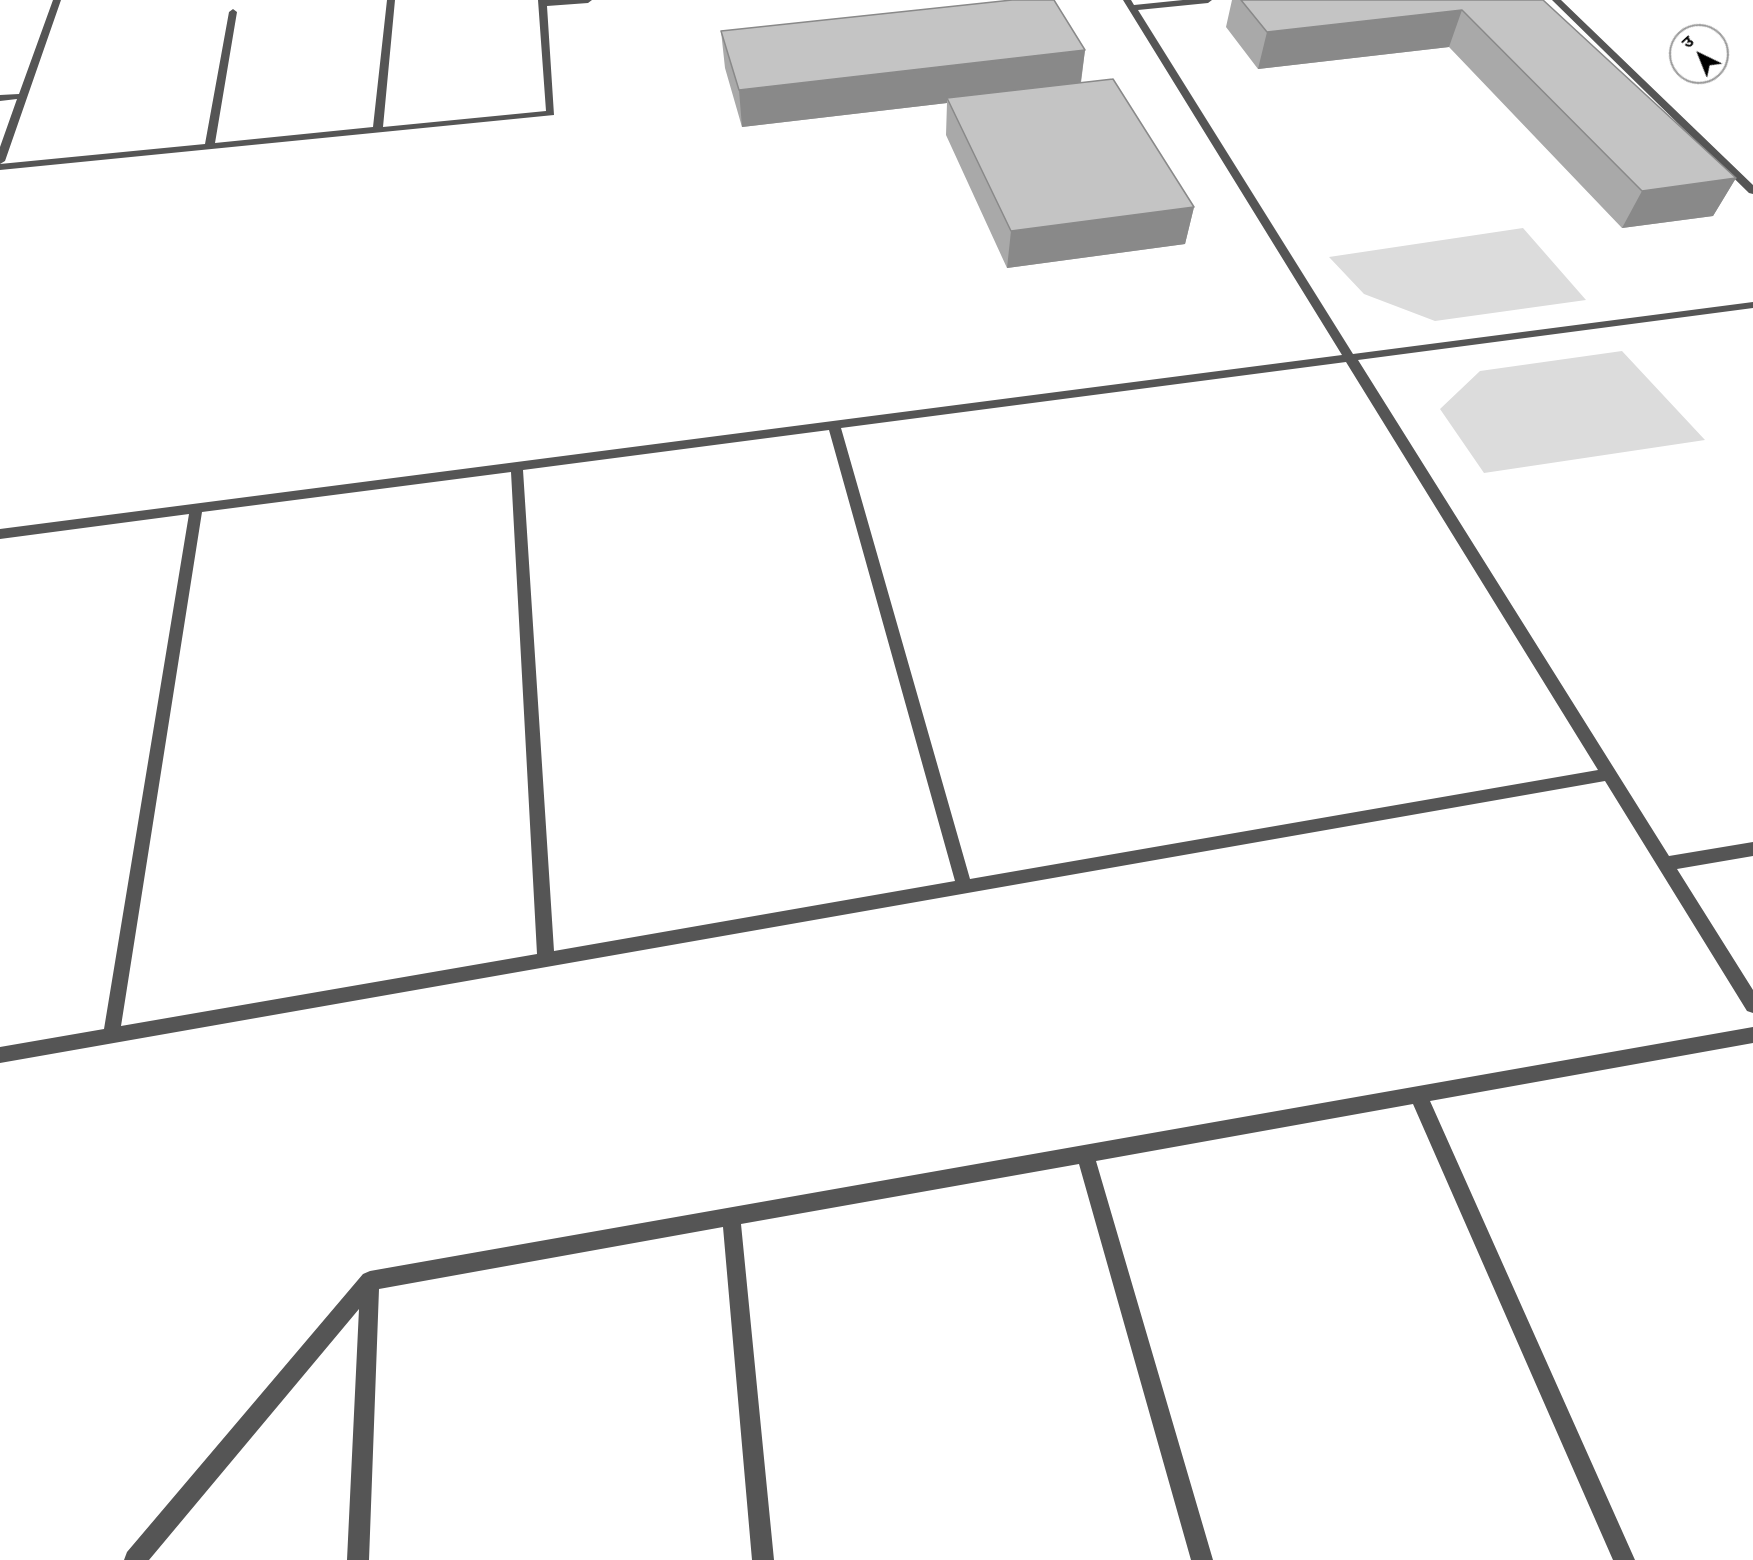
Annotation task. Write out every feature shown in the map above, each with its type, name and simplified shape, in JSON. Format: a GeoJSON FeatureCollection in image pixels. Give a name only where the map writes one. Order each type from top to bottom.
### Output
{"type":"FeatureCollection","features":[{"type":"Feature","properties":{"kind":"street"},"geometry":{"type":"LineString","coordinates":[[0,161],[57,0]]}},
{"type":"Feature","properties":{"kind":"street"},"geometry":{"type":"LineString","coordinates":[[378,130],[391,0]]}},
{"type":"Feature","properties":{"kind":"street"},"geometry":{"type":"LineString","coordinates":[[0,167],[550,113],[542,2],[588,0]]}},
{"type":"Feature","properties":{"kind":"street"},"geometry":{"type":"LineString","coordinates":[[1208,0],[1129,4],[1753,1005]]}},
{"type":"Feature","properties":{"kind":"street"},"geometry":{"type":"LineString","coordinates":[[1556,0],[1753,191]]}},
{"type":"Feature","properties":{"kind":"street"},"geometry":{"type":"LineString","coordinates":[[209,147],[233,12]]}},
{"type":"Feature","properties":{"kind":"street"},"geometry":{"type":"LineString","coordinates":[[0,98],[23,96]]}},
{"type":"Feature","properties":{"kind":"street"},"geometry":{"type":"LineString","coordinates":[[0,534],[1753,305]]}},
{"type":"Feature","properties":{"kind":"street"},"geometry":{"type":"LineString","coordinates":[[834,425],[965,886]]}},
{"type":"Feature","properties":{"kind":"street"},"geometry":{"type":"LineString","coordinates":[[517,466],[546,960]]}},
{"type":"Feature","properties":{"kind":"street"},"geometry":{"type":"LineString","coordinates":[[111,1036],[196,508]]}},
{"type":"Feature","properties":{"kind":"street"},"geometry":{"type":"LineString","coordinates":[[0,1055],[1609,774]]}},
{"type":"Feature","properties":{"kind":"street"},"geometry":{"type":"LineString","coordinates":[[1665,864],[1753,849]]}},
{"type":"Feature","properties":{"kind":"street"},"geometry":{"type":"LineString","coordinates":[[135,1560],[370,1281],[1753,1035]]}},
{"type":"Feature","properties":{"kind":"street"},"geometry":{"type":"LineString","coordinates":[[1418,1095],[1624,1560]]}},
{"type":"Feature","properties":{"kind":"street"},"geometry":{"type":"LineString","coordinates":[[1085,1154],[1202,1560]]}},
{"type":"Feature","properties":{"kind":"street"},"geometry":{"type":"LineString","coordinates":[[731,1217],[763,1560]]}},
{"type":"Feature","properties":{"kind":"street"},"geometry":{"type":"LineString","coordinates":[[358,1560],[370,1281]]}},
{"type":"Feature","properties":{"kind":"shaded area"},"geometry":{"type":"Polygon","coordinates":[[[1523,228],[1586,300],[1435,321],[1364,294],[1329,257],[1523,228]]]}},
{"type":"Feature","properties":{"kind":"shaded area"},"geometry":{"type":"Polygon","coordinates":[[[1622,351],[1705,440],[1484,473],[1440,409],[1480,371],[1622,351]]]}},
{"type":"Feature","properties":{"kind":"building"},"geometry":{"type":"Polygon","coordinates":[[[1012,0],[1054,0],[1085,50],[739,90],[721,31],[1012,0]]]}},
{"type":"Feature","properties":{"kind":"building"},"geometry":{"type":"Polygon","coordinates":[[[1241,0],[1543,0],[1736,178],[1642,191],[1462,10],[1267,32],[1241,0]]]}},
{"type":"Feature","properties":{"kind":"building"},"geometry":{"type":"Polygon","coordinates":[[[1113,79],[1194,207],[1011,231],[947,98],[1113,79]]]}}]}
